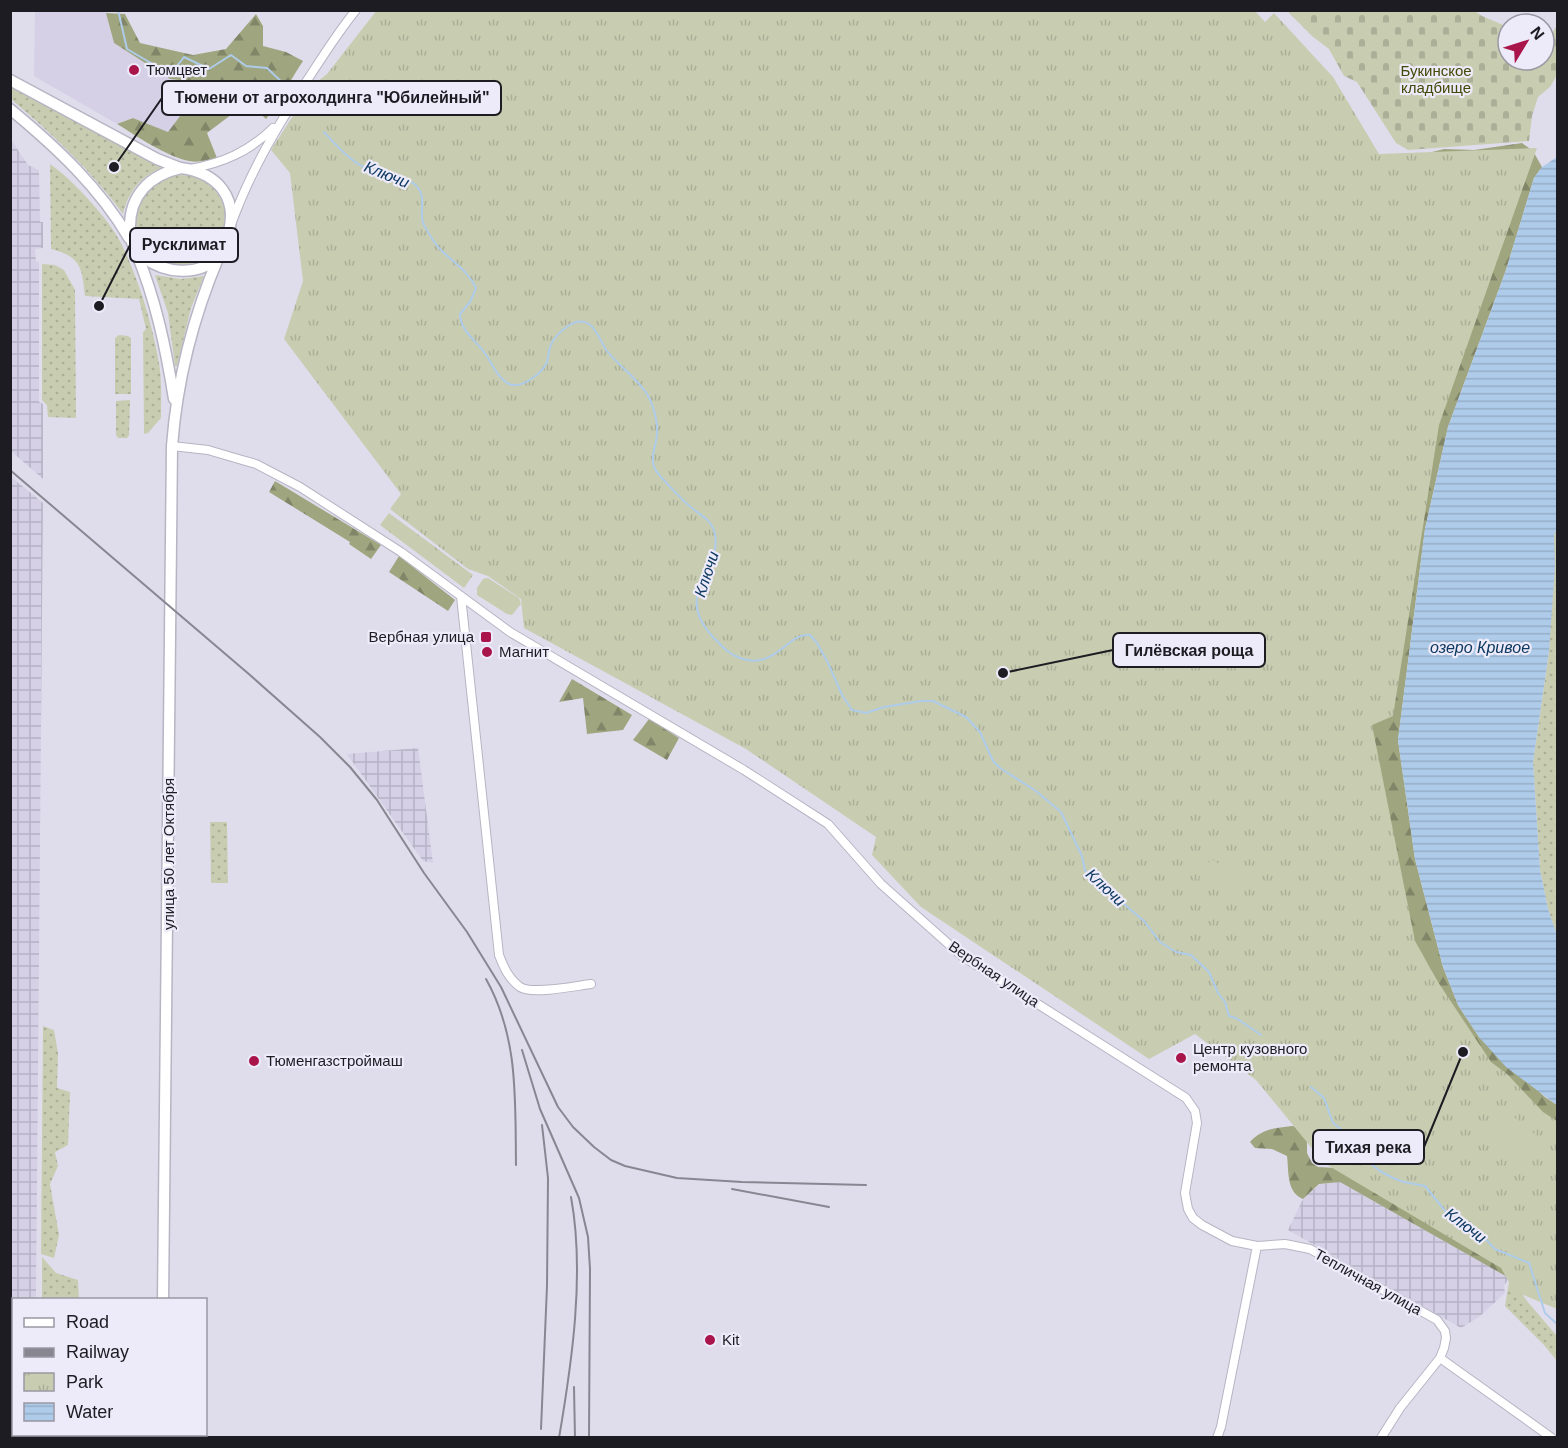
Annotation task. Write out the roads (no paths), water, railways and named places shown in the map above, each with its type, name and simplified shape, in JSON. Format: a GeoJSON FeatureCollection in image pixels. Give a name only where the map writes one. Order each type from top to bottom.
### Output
{"type":"FeatureCollection","features":[{"type":"Feature","properties":{"kind":"main road"},"geometry":{"type":"LineString","coordinates":[[10,80],[157,159],[212,179],[224,192],[232,208],[232,223],[227,241],[207,284],[187,345],[175,409]]}},
{"type":"Feature","properties":{"kind":"main road"},"geometry":{"type":"LineString","coordinates":[[10,109],[79,172],[110,208],[132,245],[148,281],[155,307],[167,355],[175,409]]}},
{"type":"Feature","properties":{"kind":"main road"},"geometry":{"type":"LineString","coordinates":[[185,169],[154,178],[137,195],[130,217],[132,245],[152,263],[169,270],[191,270],[202,267],[219,256]]}},
{"type":"Feature","properties":{"kind":"main road","name":"улица 50 лет Октября"},"geometry":{"type":"LineString","coordinates":[[163,1298],[172,446],[175,409]]}},
{"type":"Feature","properties":{"kind":"street"},"geometry":{"type":"LineString","coordinates":[[232,223],[253,173],[282,119],[356,10]]}},
{"type":"Feature","properties":{"kind":"street"},"geometry":{"type":"LineString","coordinates":[[185,169],[227,159],[246,150],[282,119]]}},
{"type":"Feature","properties":{"kind":"street","name":"Вербная улица"},"geometry":{"type":"LineString","coordinates":[[172,446],[208,450],[256,464],[291,483],[388,543],[510,632],[675,728],[828,824],[881,884],[962,956],[1186,1098],[1195,1111],[1197,1123],[1185,1193],[1188,1209],[1193,1218],[1217,1234],[1232,1241],[1257,1246]]}},
{"type":"Feature","properties":{"kind":"street"},"geometry":{"type":"LineString","coordinates":[[460,596],[500,955],[506,973],[522,988],[541,990],[591,984]]}},
{"type":"Feature","properties":{"kind":"street","name":"Тепличная улица"},"geometry":{"type":"LineString","coordinates":[[1257,1246],[1285,1244],[1310,1249],[1437,1320],[1445,1331],[1446,1338],[1440,1358]]}},
{"type":"Feature","properties":{"kind":"street"},"geometry":{"type":"LineString","coordinates":[[1217,1437],[1257,1246]]}},
{"type":"Feature","properties":{"kind":"street"},"geometry":{"type":"LineString","coordinates":[[1381,1437],[1400,1408],[1440,1358],[1552,1437]]}},
{"type":"Feature","properties":{"kind":"water","name":"озеро Кривое"},"geometry":{"type":"Polygon","coordinates":[[[1557,157],[1558,523],[1554,536],[1555,566],[1549,651],[1533,762],[1540,870],[1548,909],[1557,936],[1557,1105],[1506,1067],[1479,1037],[1458,1005],[1443,967],[1415,859],[1398,740],[1425,529],[1448,427],[1506,270],[1534,178],[1542,167],[1557,157]]]}},
{"type":"Feature","properties":{"kind":"waterway","name":"Ключи"},"geometry":{"type":"LineString","coordinates":[[118,10],[127,49],[156,66],[177,66],[184,57],[209,69],[231,55],[246,66],[267,68],[285,85]]}},
{"type":"Feature","properties":{"kind":"waterway","name":"Ключи"},"geometry":{"type":"LineString","coordinates":[[324,132],[346,155],[360,165],[367,169],[404,178],[418,188],[422,198],[424,225],[439,248],[465,272],[476,288],[470,302],[460,314],[462,325],[505,381],[519,385],[535,376],[546,364],[550,347],[556,337],[566,327],[584,322],[592,326],[607,351],[643,388],[651,403],[657,423],[653,460],[655,469],[684,501],[707,520],[714,530],[716,544],[698,593],[697,606],[701,620],[722,646],[732,654],[752,661],[772,656],[795,639],[810,635],[817,643],[842,695],[852,710],[866,713],[884,707],[933,701],[966,717],[980,732],[993,761],[1061,812],[1082,856],[1085,871],[1144,921],[1160,942],[1176,952],[1191,955],[1209,972],[1218,993],[1225,1002],[1229,1016],[1236,1018],[1261,1035]]}},
{"type":"Feature","properties":{"kind":"waterway","name":"Ключи"},"geometry":{"type":"LineString","coordinates":[[1311,1087],[1324,1098],[1333,1123],[1347,1134],[1357,1153],[1393,1178],[1425,1186],[1446,1212],[1478,1231],[1495,1249],[1529,1263],[1545,1313],[1558,1325]]}},
{"type":"Feature","properties":{"kind":"railway"},"geometry":{"type":"LineString","coordinates":[[10,470],[250,675],[350,767],[377,800],[424,873],[467,932],[501,987],[558,1107],[573,1127],[594,1147],[611,1160],[625,1166],[677,1178],[866,1185]]}},
{"type":"Feature","properties":{"kind":"railway"},"geometry":{"type":"LineString","coordinates":[[486,979],[497,1001],[510,1047],[515,1093],[516,1165]]}},
{"type":"Feature","properties":{"kind":"railway"},"geometry":{"type":"LineString","coordinates":[[522,1050],[540,1109],[579,1198],[588,1237],[590,1269],[589,1438]]}},
{"type":"Feature","properties":{"kind":"railway"},"geometry":{"type":"LineString","coordinates":[[541,1429],[547,1286],[548,1178],[542,1125]]}},
{"type":"Feature","properties":{"kind":"railway"},"geometry":{"type":"LineString","coordinates":[[732,1189],[829,1207]]}},
{"type":"Feature","properties":{"kind":"railway"},"geometry":{"type":"LineString","coordinates":[[559,1438],[572,1348],[577,1287],[577,1256],[571,1197]]}},
{"type":"Feature","properties":{"kind":"railway"},"geometry":{"type":"LineString","coordinates":[[574,1387],[575,1438]]}},
{"type":"Feature","properties":{"kind":"place","name":"Тюмцвет"},"geometry":{"type":"Point","coordinates":[134,70]}},
{"type":"Feature","properties":{"kind":"place","name":"Тюмени от агрохолдинга \"Юбилейный\""},"geometry":{"type":"Point","coordinates":[114,167]}},
{"type":"Feature","properties":{"kind":"place","name":"Русклимат"},"geometry":{"type":"Point","coordinates":[99,306]}},
{"type":"Feature","properties":{"kind":"place","name":"Вербная улица"},"geometry":{"type":"Point","coordinates":[486,637]}},
{"type":"Feature","properties":{"kind":"place","name":"Магнит"},"geometry":{"type":"Point","coordinates":[487,652]}},
{"type":"Feature","properties":{"kind":"place","name":"Гилёвская роща"},"geometry":{"type":"Point","coordinates":[1003,673]}},
{"type":"Feature","properties":{"kind":"place","name":"Тихая река"},"geometry":{"type":"Point","coordinates":[1463,1052]}},
{"type":"Feature","properties":{"kind":"place","name":"Центр кузовного ремонта"},"geometry":{"type":"Point","coordinates":[1181,1058]}},
{"type":"Feature","properties":{"kind":"place","name":"Тюменгазстроймаш"},"geometry":{"type":"Point","coordinates":[254,1061]}},
{"type":"Feature","properties":{"kind":"place","name":"Kit"},"geometry":{"type":"Point","coordinates":[710,1340]}},
{"type":"Feature","properties":{"kind":"park label","name":"Букинское кладбище"},"geometry":{"type":"Point","coordinates":[1436,80]}}]}
